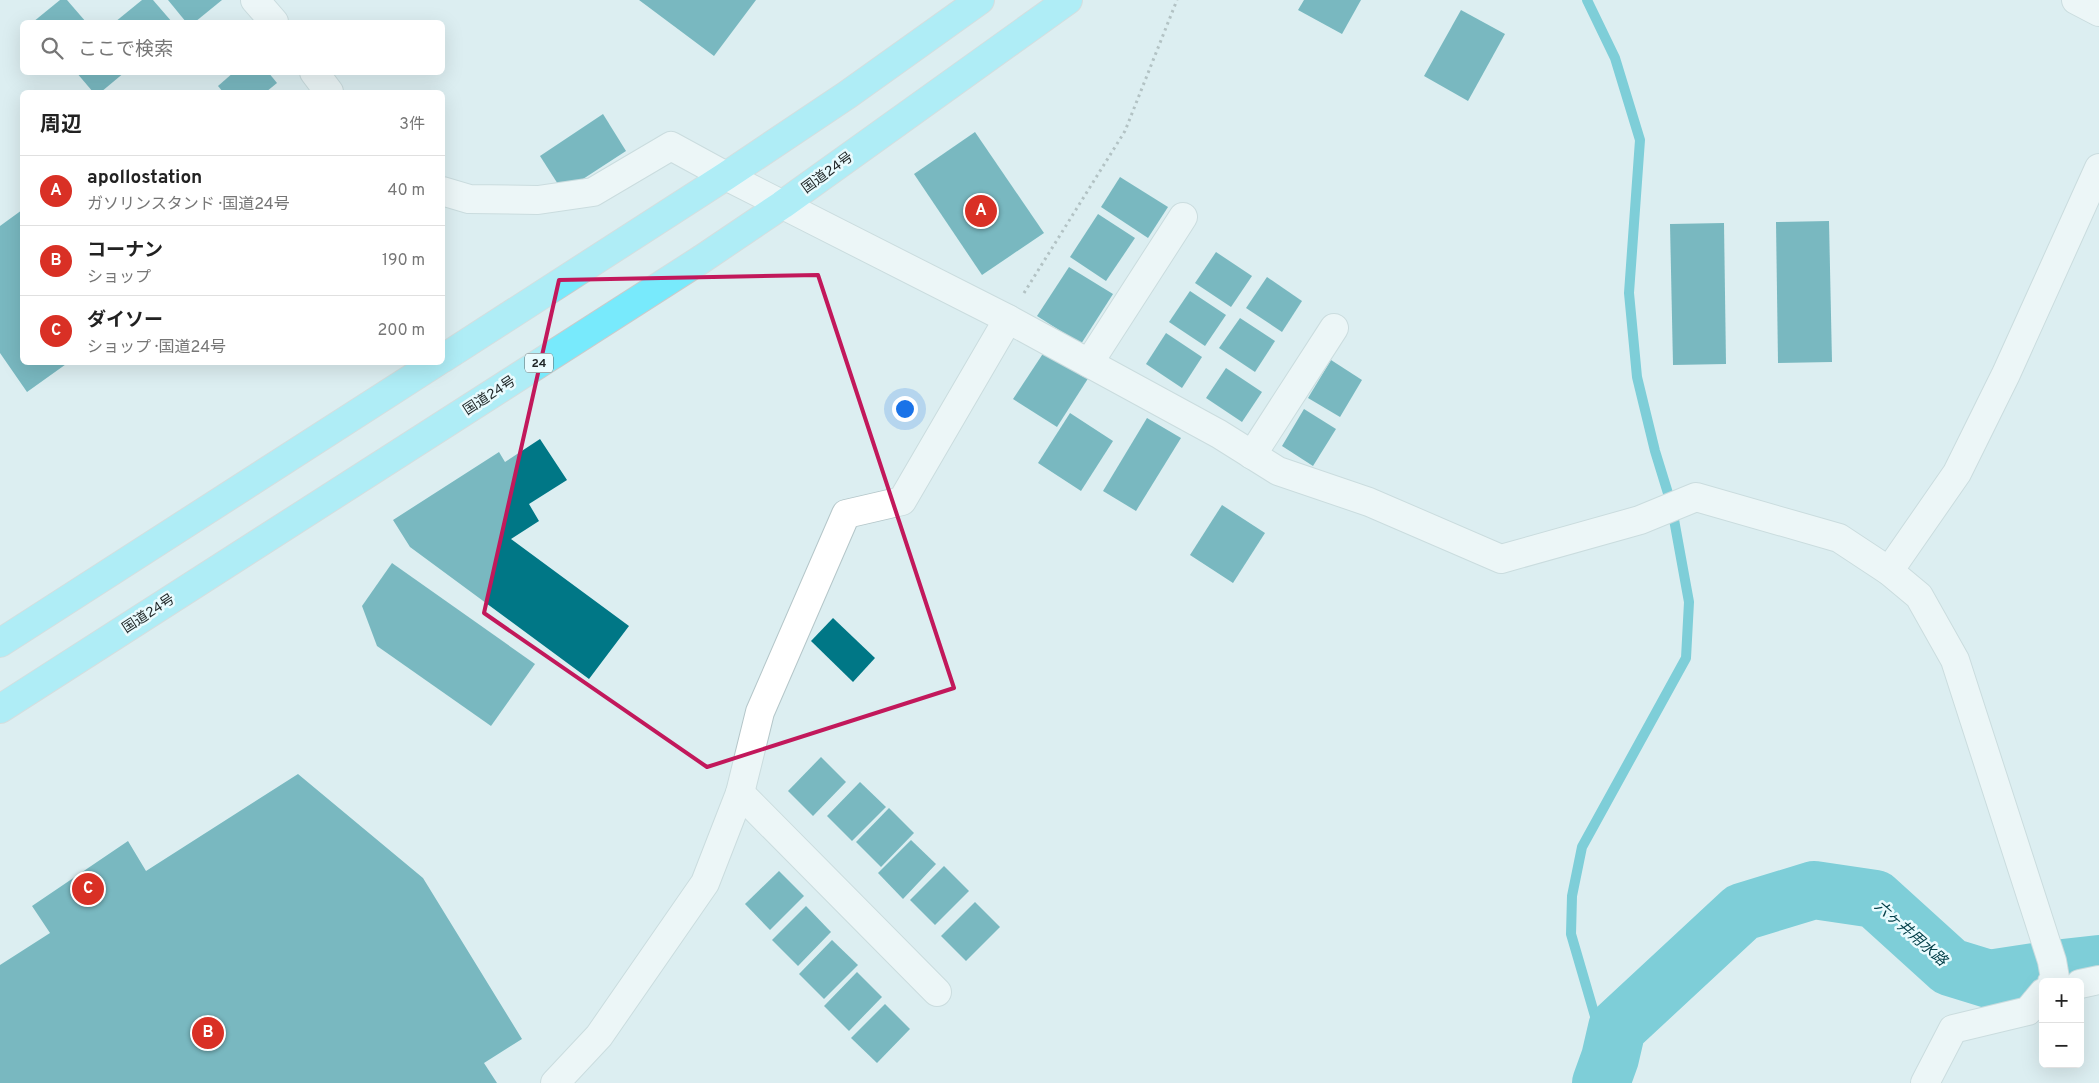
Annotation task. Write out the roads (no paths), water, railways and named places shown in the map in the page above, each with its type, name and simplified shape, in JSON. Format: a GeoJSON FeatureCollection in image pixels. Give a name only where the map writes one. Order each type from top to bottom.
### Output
{"type":"FeatureCollection","features":[{"type":"Feature","properties":{"kind":"highway"},"geometry":{"type":"LineString","coordinates":[[445,357],[726,176],[847,95],[980,0]]}},
{"type":"Feature","properties":{"kind":"highway","name":"国道24号"},"geometry":{"type":"LineString","coordinates":[[0,710],[702,259],[782,205],[1068,0]]}},
{"type":"Feature","properties":{"kind":"highway"},"geometry":{"type":"LineString","coordinates":[[0,643],[432,365]]}},
{"type":"Feature","properties":{"kind":"street"},"geometry":{"type":"LineString","coordinates":[[255,0],[272,20]]}},
{"type":"Feature","properties":{"kind":"street"},"geometry":{"type":"LineString","coordinates":[[2076,0],[2099,12]]}},
{"type":"Feature","properties":{"kind":"street"},"geometry":{"type":"LineString","coordinates":[[316,75],[328,90]]}},
{"type":"Feature","properties":{"kind":"street"},"geometry":{"type":"LineString","coordinates":[[445,192],[468,198],[538,200],[593,192],[670,146],[1008,319],[1219,434],[1278,471],[1369,502],[1501,559],[1640,520],[1696,497],[1839,538],[1889,571],[1919,596],[1955,660],[2052,961],[2055,978]]}},
{"type":"Feature","properties":{"kind":"street"},"geometry":{"type":"LineString","coordinates":[[1889,571],[1957,473],[2006,374],[2099,168]]}},
{"type":"Feature","properties":{"kind":"street"},"geometry":{"type":"LineString","coordinates":[[1089,363],[1183,217]]}},
{"type":"Feature","properties":{"kind":"street"},"geometry":{"type":"LineString","coordinates":[[555,1083],[599,1036],[705,882],[740,793],[760,712],[846,514],[902,501],[1008,319]]}},
{"type":"Feature","properties":{"kind":"street"},"geometry":{"type":"LineString","coordinates":[[1252,454],[1334,328]]}},
{"type":"Feature","properties":{"kind":"street"},"geometry":{"type":"LineString","coordinates":[[740,793],[937,992]]}},
{"type":"Feature","properties":{"kind":"street"},"geometry":{"type":"LineString","coordinates":[[2084,983],[2099,980]]}},
{"type":"Feature","properties":{"kind":"street"},"geometry":{"type":"LineString","coordinates":[[1925,1083],[1953,1029],[2028,1010],[2039,998]]}},
{"type":"Feature","properties":{"kind":"waterway"},"geometry":{"type":"LineString","coordinates":[[1587,0],[1615,58],[1640,140],[1629,293],[1637,377],[1655,451],[1671,503],[1689,602],[1686,658],[1582,847],[1572,896],[1571,934],[1597,1023],[1617,1028]]}},
{"type":"Feature","properties":{"kind":"waterway","name":"六ヶ井用水路"},"geometry":{"type":"LineString","coordinates":[[1601,1083],[1610,1058],[1617,1028],[1742,912],[1814,890],[1875,899],[1950,967],[1989,979],[2099,964]]}},
{"type":"Feature","properties":{"kind":"place","name":"apollostation"},"geometry":{"type":"Point","coordinates":[981,211]}},
{"type":"Feature","properties":{"kind":"place","name":"ダイソー"},"geometry":{"type":"Point","coordinates":[88,889]}},
{"type":"Feature","properties":{"kind":"place","name":"コーナン"},"geometry":{"type":"Point","coordinates":[208,1033]}}]}
